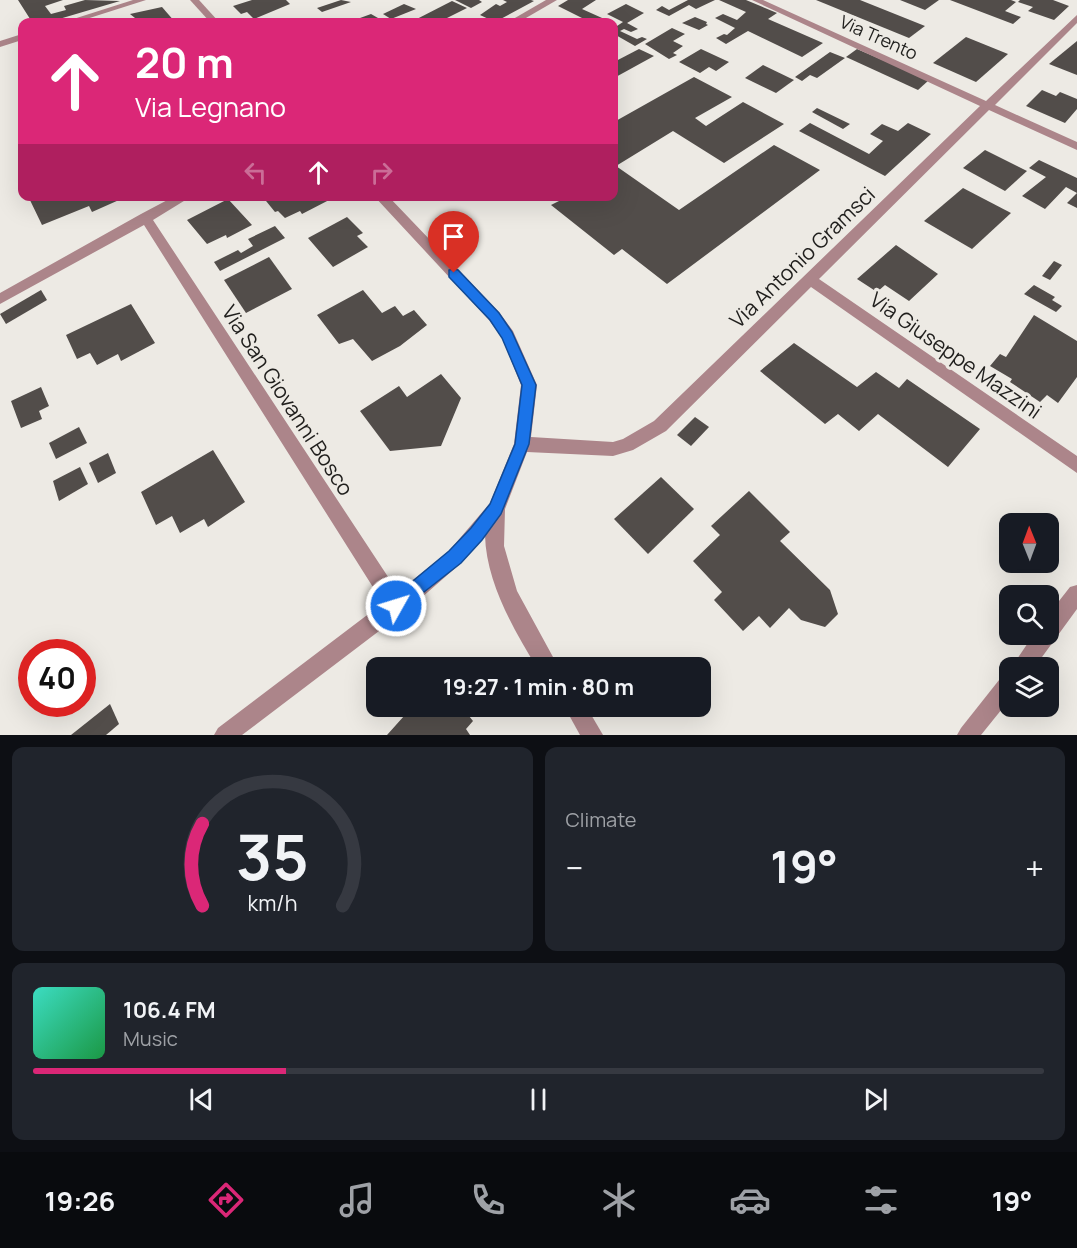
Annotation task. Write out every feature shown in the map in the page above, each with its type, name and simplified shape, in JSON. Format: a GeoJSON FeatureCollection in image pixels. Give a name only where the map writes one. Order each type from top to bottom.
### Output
{"type":"FeatureCollection","features":[{"type":"Feature","properties":{"kind":"street"},"geometry":{"type":"LineString","coordinates":[[82,18],[142,0]]}},
{"type":"Feature","properties":{"kind":"street"},"geometry":{"type":"LineString","coordinates":[[194,0],[211,18]]}},
{"type":"Feature","properties":{"kind":"street","name":"Via Trento"},"geometry":{"type":"LineString","coordinates":[[756,0],[1077,146]]}},
{"type":"Feature","properties":{"kind":"street"},"geometry":{"type":"LineString","coordinates":[[520,18],[550,1]]}},
{"type":"Feature","properties":{"kind":"street","name":"Via Antonio Gramsci"},"geometry":{"type":"LineString","coordinates":[[522,444],[613,449],[627,445],[660,426],[1077,18]]}},
{"type":"Feature","properties":{"kind":"street"},"geometry":{"type":"LineString","coordinates":[[0,44],[18,38]]}},
{"type":"Feature","properties":{"kind":"street"},"geometry":{"type":"LineString","coordinates":[[0,299],[176,201]]}},
{"type":"Feature","properties":{"kind":"street"},"geometry":{"type":"LineString","coordinates":[[225,735],[396,606],[455,557],[495,509],[522,444],[529,385],[508,335],[495,316],[385,201]]}},
{"type":"Feature","properties":{"kind":"street","name":"Via San Giovanni Bosco"},"geometry":{"type":"LineString","coordinates":[[145,217],[396,606]]}},
{"type":"Feature","properties":{"kind":"street","name":"Via Giuseppe Mazzini"},"geometry":{"type":"LineString","coordinates":[[810,279],[1077,465]]}},
{"type":"Feature","properties":{"kind":"street"},"geometry":{"type":"LineString","coordinates":[[495,509],[495,544],[502,578],[517,615],[542,657]]}},
{"type":"Feature","properties":{"kind":"street"},"geometry":{"type":"LineString","coordinates":[[1059,617],[1077,594]]}},
{"type":"Feature","properties":{"kind":"street"},"geometry":{"type":"LineString","coordinates":[[1028,657],[1038,645]]}},
{"type":"Feature","properties":{"kind":"street"},"geometry":{"type":"LineString","coordinates":[[968,735],[999,696]]}},
{"type":"Feature","properties":{"kind":"street"},"geometry":{"type":"LineString","coordinates":[[581,717],[592,735]]}},
{"type":"Feature","properties":{"kind":"building"},"geometry":{"type":"Polygon","coordinates":[[[18,0],[63,0],[45,6],[51,14],[66,10],[64,6],[85,0],[120,1],[63,18],[29,18],[18,0]]]}},
{"type":"Feature","properties":{"kind":"building"},"geometry":{"type":"Polygon","coordinates":[[[252,0],[286,0],[290,4],[256,18],[253,18],[247,12],[241,14],[233,6],[252,0]]]}},
{"type":"Feature","properties":{"kind":"building"},"geometry":{"type":"Polygon","coordinates":[[[341,0],[351,2],[322,12],[317,8],[341,0]]]}},
{"type":"Feature","properties":{"kind":"building"},"geometry":{"type":"Polygon","coordinates":[[[455,0],[479,0],[482,2],[471,8],[455,0]]]}},
{"type":"Feature","properties":{"kind":"building"},"geometry":{"type":"Polygon","coordinates":[[[503,0],[534,1],[502,18],[486,18],[480,15],[496,4],[500,6],[507,2],[503,0]]]}},
{"type":"Feature","properties":{"kind":"building"},"geometry":{"type":"Polygon","coordinates":[[[568,0],[596,0],[582,9],[602,18],[582,18],[558,6],[568,0]]]}},
{"type":"Feature","properties":{"kind":"building"},"geometry":{"type":"Polygon","coordinates":[[[688,0],[715,0],[696,9],[689,5],[669,16],[656,10],[662,6],[669,10],[688,0]]]}},
{"type":"Feature","properties":{"kind":"building"},"geometry":{"type":"Polygon","coordinates":[[[719,0],[746,0],[777,13],[768,19],[823,43],[802,57],[748,31],[726,44],[716,38],[727,35],[735,28],[715,18],[723,14],[737,20],[746,12],[719,0]]]}},
{"type":"Feature","properties":{"kind":"building"},"geometry":{"type":"Polygon","coordinates":[[[816,0],[860,0],[925,26],[909,38],[816,0]]]}},
{"type":"Feature","properties":{"kind":"building"},"geometry":{"type":"Polygon","coordinates":[[[900,0],[939,0],[925,10],[900,0]]]}},
{"type":"Feature","properties":{"kind":"building"},"geometry":{"type":"Polygon","coordinates":[[[950,0],[1011,0],[1016,2],[1005,11],[1021,17],[1013,24],[950,0]]]}},
{"type":"Feature","properties":{"kind":"building"},"geometry":{"type":"Polygon","coordinates":[[[1020,0],[1053,0],[1069,6],[1054,20],[1028,11],[1033,7],[1018,2],[1020,0]]]}},
{"type":"Feature","properties":{"kind":"building"},"geometry":{"type":"Polygon","coordinates":[[[452,1],[467,8],[447,18],[419,18],[452,1]]]}},
{"type":"Feature","properties":{"kind":"building"},"geometry":{"type":"Polygon","coordinates":[[[404,4],[416,9],[394,18],[383,14],[404,4]]]}},
{"type":"Feature","properties":{"kind":"building"},"geometry":{"type":"Polygon","coordinates":[[[626,4],[644,13],[627,23],[638,29],[631,32],[624,29],[620,31],[637,39],[642,37],[647,39],[635,46],[618,36],[618,25],[623,22],[607,14],[626,4]]]}},
{"type":"Feature","properties":{"kind":"building"},"geometry":{"type":"Polygon","coordinates":[[[162,7],[172,18],[135,18],[130,14],[162,7]]]}},
{"type":"Feature","properties":{"kind":"building"},"geometry":{"type":"Polygon","coordinates":[[[371,14],[378,18],[360,18],[371,14]]]}},
{"type":"Feature","properties":{"kind":"building"},"geometry":{"type":"Polygon","coordinates":[[[695,17],[707,22],[708,25],[699,30],[682,23],[695,17]]]}},
{"type":"Feature","properties":{"kind":"building"},"geometry":{"type":"Polygon","coordinates":[[[672,28],[685,34],[673,41],[683,46],[673,53],[677,55],[669,59],[645,44],[672,28]]]}},
{"type":"Feature","properties":{"kind":"building"},"geometry":{"type":"Polygon","coordinates":[[[966,37],[1008,54],[976,82],[933,63],[966,37]]]}},
{"type":"Feature","properties":{"kind":"building"},"geometry":{"type":"Polygon","coordinates":[[[1077,41],[1077,75],[1049,64],[1077,41]]]}},
{"type":"Feature","properties":{"kind":"building"},"geometry":{"type":"Polygon","coordinates":[[[639,49],[654,56],[618,76],[618,60],[639,49]]]}},
{"type":"Feature","properties":{"kind":"building"},"geometry":{"type":"Polygon","coordinates":[[[701,49],[729,62],[716,71],[709,67],[700,73],[679,62],[701,49]]]}},
{"type":"Feature","properties":{"kind":"building"},"geometry":{"type":"Polygon","coordinates":[[[857,49],[929,80],[918,90],[846,57],[857,49]]]}},
{"type":"Feature","properties":{"kind":"building"},"geometry":{"type":"Polygon","coordinates":[[[830,52],[845,58],[817,78],[810,75],[802,81],[795,77],[830,52]]]}},
{"type":"Feature","properties":{"kind":"building"},"geometry":{"type":"Polygon","coordinates":[[[763,65],[794,80],[776,93],[745,78],[763,65]]]}},
{"type":"Feature","properties":{"kind":"building"},"geometry":{"type":"Polygon","coordinates":[[[694,77],[732,97],[695,118],[706,126],[743,102],[784,124],[724,163],[673,131],[618,165],[618,120],[694,77]]]}},
{"type":"Feature","properties":{"kind":"building"},"geometry":{"type":"Polygon","coordinates":[[[1042,90],[1056,96],[1060,92],[1077,99],[1077,109],[1065,123],[1026,106],[1042,90]]]}},
{"type":"Feature","properties":{"kind":"building"},"geometry":{"type":"Polygon","coordinates":[[[817,108],[850,124],[843,129],[812,112],[817,108]]]}},
{"type":"Feature","properties":{"kind":"building"},"geometry":{"type":"Polygon","coordinates":[[[810,123],[869,154],[883,141],[870,134],[882,124],[898,131],[908,123],[931,134],[885,176],[799,131],[810,123]]]}},
{"type":"Feature","properties":{"kind":"building"},"geometry":{"type":"Polygon","coordinates":[[[774,145],[820,170],[667,284],[622,249],[614,255],[551,205],[559,201],[618,201],[618,167],[679,210],[774,145]]]}},
{"type":"Feature","properties":{"kind":"building"},"geometry":{"type":"Polygon","coordinates":[[[985,150],[1027,171],[1005,191],[963,168],[985,150]]]}},
{"type":"Feature","properties":{"kind":"building"},"geometry":{"type":"Polygon","coordinates":[[[1039,160],[1077,178],[1077,193],[1066,187],[1045,209],[1022,196],[1046,177],[1029,168],[1039,160]]]}},
{"type":"Feature","properties":{"kind":"building"},"geometry":{"type":"Polygon","coordinates":[[[963,188],[1011,213],[972,249],[924,221],[963,188]]]}},
{"type":"Feature","properties":{"kind":"building"},"geometry":{"type":"Polygon","coordinates":[[[1077,193],[1077,208],[1067,203],[1077,193]]]}},
{"type":"Feature","properties":{"kind":"building"},"geometry":{"type":"Polygon","coordinates":[[[30,201],[117,201],[92,212],[89,206],[42,225],[30,201]]]}},
{"type":"Feature","properties":{"kind":"building"},"geometry":{"type":"Polygon","coordinates":[[[224,201],[230,201],[252,225],[227,238],[226,235],[207,244],[187,220],[224,201]]]}},
{"type":"Feature","properties":{"kind":"building"},"geometry":{"type":"Polygon","coordinates":[[[266,201],[327,201],[302,214],[300,211],[285,218],[278,211],[275,212],[266,201]]]}},
{"type":"Feature","properties":{"kind":"building"},"geometry":{"type":"Polygon","coordinates":[[[347,217],[363,233],[357,236],[368,247],[333,267],[308,238],[347,217]]]}},
{"type":"Feature","properties":{"kind":"building"},"geometry":{"type":"Polygon","coordinates":[[[275,226],[285,238],[220,271],[214,262],[238,250],[241,253],[253,246],[248,239],[275,226]]]}},
{"type":"Feature","properties":{"kind":"building"},"geometry":{"type":"Polygon","coordinates":[[[896,245],[938,274],[909,301],[885,285],[877,292],[857,279],[896,245]]]}},
{"type":"Feature","properties":{"kind":"building"},"geometry":{"type":"Polygon","coordinates":[[[269,257],[292,289],[246,313],[224,280],[269,257]]]}},
{"type":"Feature","properties":{"kind":"building"},"geometry":{"type":"Polygon","coordinates":[[[1054,261],[1062,265],[1050,280],[1042,276],[1054,261]]]}},
{"type":"Feature","properties":{"kind":"building"},"geometry":{"type":"Polygon","coordinates":[[[1034,285],[1055,297],[1052,300],[1062,306],[1056,312],[1024,294],[1034,285]]]}},
{"type":"Feature","properties":{"kind":"building"},"geometry":{"type":"Polygon","coordinates":[[[41,290],[47,300],[6,324],[0,314],[41,290]]]}},
{"type":"Feature","properties":{"kind":"building"},"geometry":{"type":"Polygon","coordinates":[[[363,290],[382,313],[395,306],[403,316],[414,310],[427,325],[400,346],[372,361],[353,339],[339,344],[317,315],[363,290]]]}},
{"type":"Feature","properties":{"kind":"building"},"geometry":{"type":"Polygon","coordinates":[[[131,304],[155,343],[121,361],[118,354],[97,365],[90,353],[77,359],[66,335],[131,304]]]}},
{"type":"Feature","properties":{"kind":"building"},"geometry":{"type":"Polygon","coordinates":[[[1034,315],[1077,341],[1077,377],[1058,403],[1047,395],[1040,402],[1010,382],[1012,379],[990,366],[1000,354],[1006,357],[1034,315]]]}},
{"type":"Feature","properties":{"kind":"building"},"geometry":{"type":"Polygon","coordinates":[[[794,343],[857,387],[876,372],[899,388],[907,379],[980,429],[948,467],[878,414],[859,431],[838,414],[825,424],[760,371],[794,343]]]}},
{"type":"Feature","properties":{"kind":"building"},"geometry":{"type":"Polygon","coordinates":[[[441,374],[461,398],[441,446],[390,451],[360,411],[399,386],[407,397],[441,374]]]}},
{"type":"Feature","properties":{"kind":"building"},"geometry":{"type":"Polygon","coordinates":[[[41,387],[49,406],[39,411],[42,419],[21,428],[11,401],[41,387]]]}},
{"type":"Feature","properties":{"kind":"building"},"geometry":{"type":"Polygon","coordinates":[[[695,417],[709,427],[691,446],[677,435],[695,417]]]}},
{"type":"Feature","properties":{"kind":"building"},"geometry":{"type":"Polygon","coordinates":[[[79,427],[87,443],[56,459],[49,443],[79,427]]]}},
{"type":"Feature","properties":{"kind":"building"},"geometry":{"type":"Polygon","coordinates":[[[213,450],[245,502],[208,527],[204,519],[180,533],[172,516],[156,525],[141,492],[213,450]]]}},
{"type":"Feature","properties":{"kind":"building"},"geometry":{"type":"Polygon","coordinates":[[[108,453],[116,473],[98,483],[89,463],[108,453]]]}},
{"type":"Feature","properties":{"kind":"building"},"geometry":{"type":"Polygon","coordinates":[[[80,467],[88,484],[59,501],[53,481],[80,467]]]}},
{"type":"Feature","properties":{"kind":"building"},"geometry":{"type":"Polygon","coordinates":[[[661,477],[694,509],[648,554],[614,519],[661,477]]]}},
{"type":"Feature","properties":{"kind":"building"},"geometry":{"type":"Polygon","coordinates":[[[749,491],[790,532],[780,541],[830,590],[838,614],[825,627],[801,620],[789,608],[770,628],[759,616],[743,631],[714,600],[722,592],[693,561],[720,535],[711,526],[749,491]]]}},
{"type":"Feature","properties":{"kind":"building"},"geometry":{"type":"Polygon","coordinates":[[[110,704],[119,724],[106,735],[71,735],[96,717],[110,704]]]}},
{"type":"Feature","properties":{"kind":"building"},"geometry":{"type":"Polygon","coordinates":[[[403,717],[470,717],[473,721],[466,729],[470,735],[387,735],[403,717]]]}},
{"type":"Feature","properties":{"kind":"route"},"geometry":{"type":"LineString","coordinates":[[396,606],[455,557],[477,534],[495,509],[522,444],[529,385],[508,335],[495,316],[454,273]]}}]}
